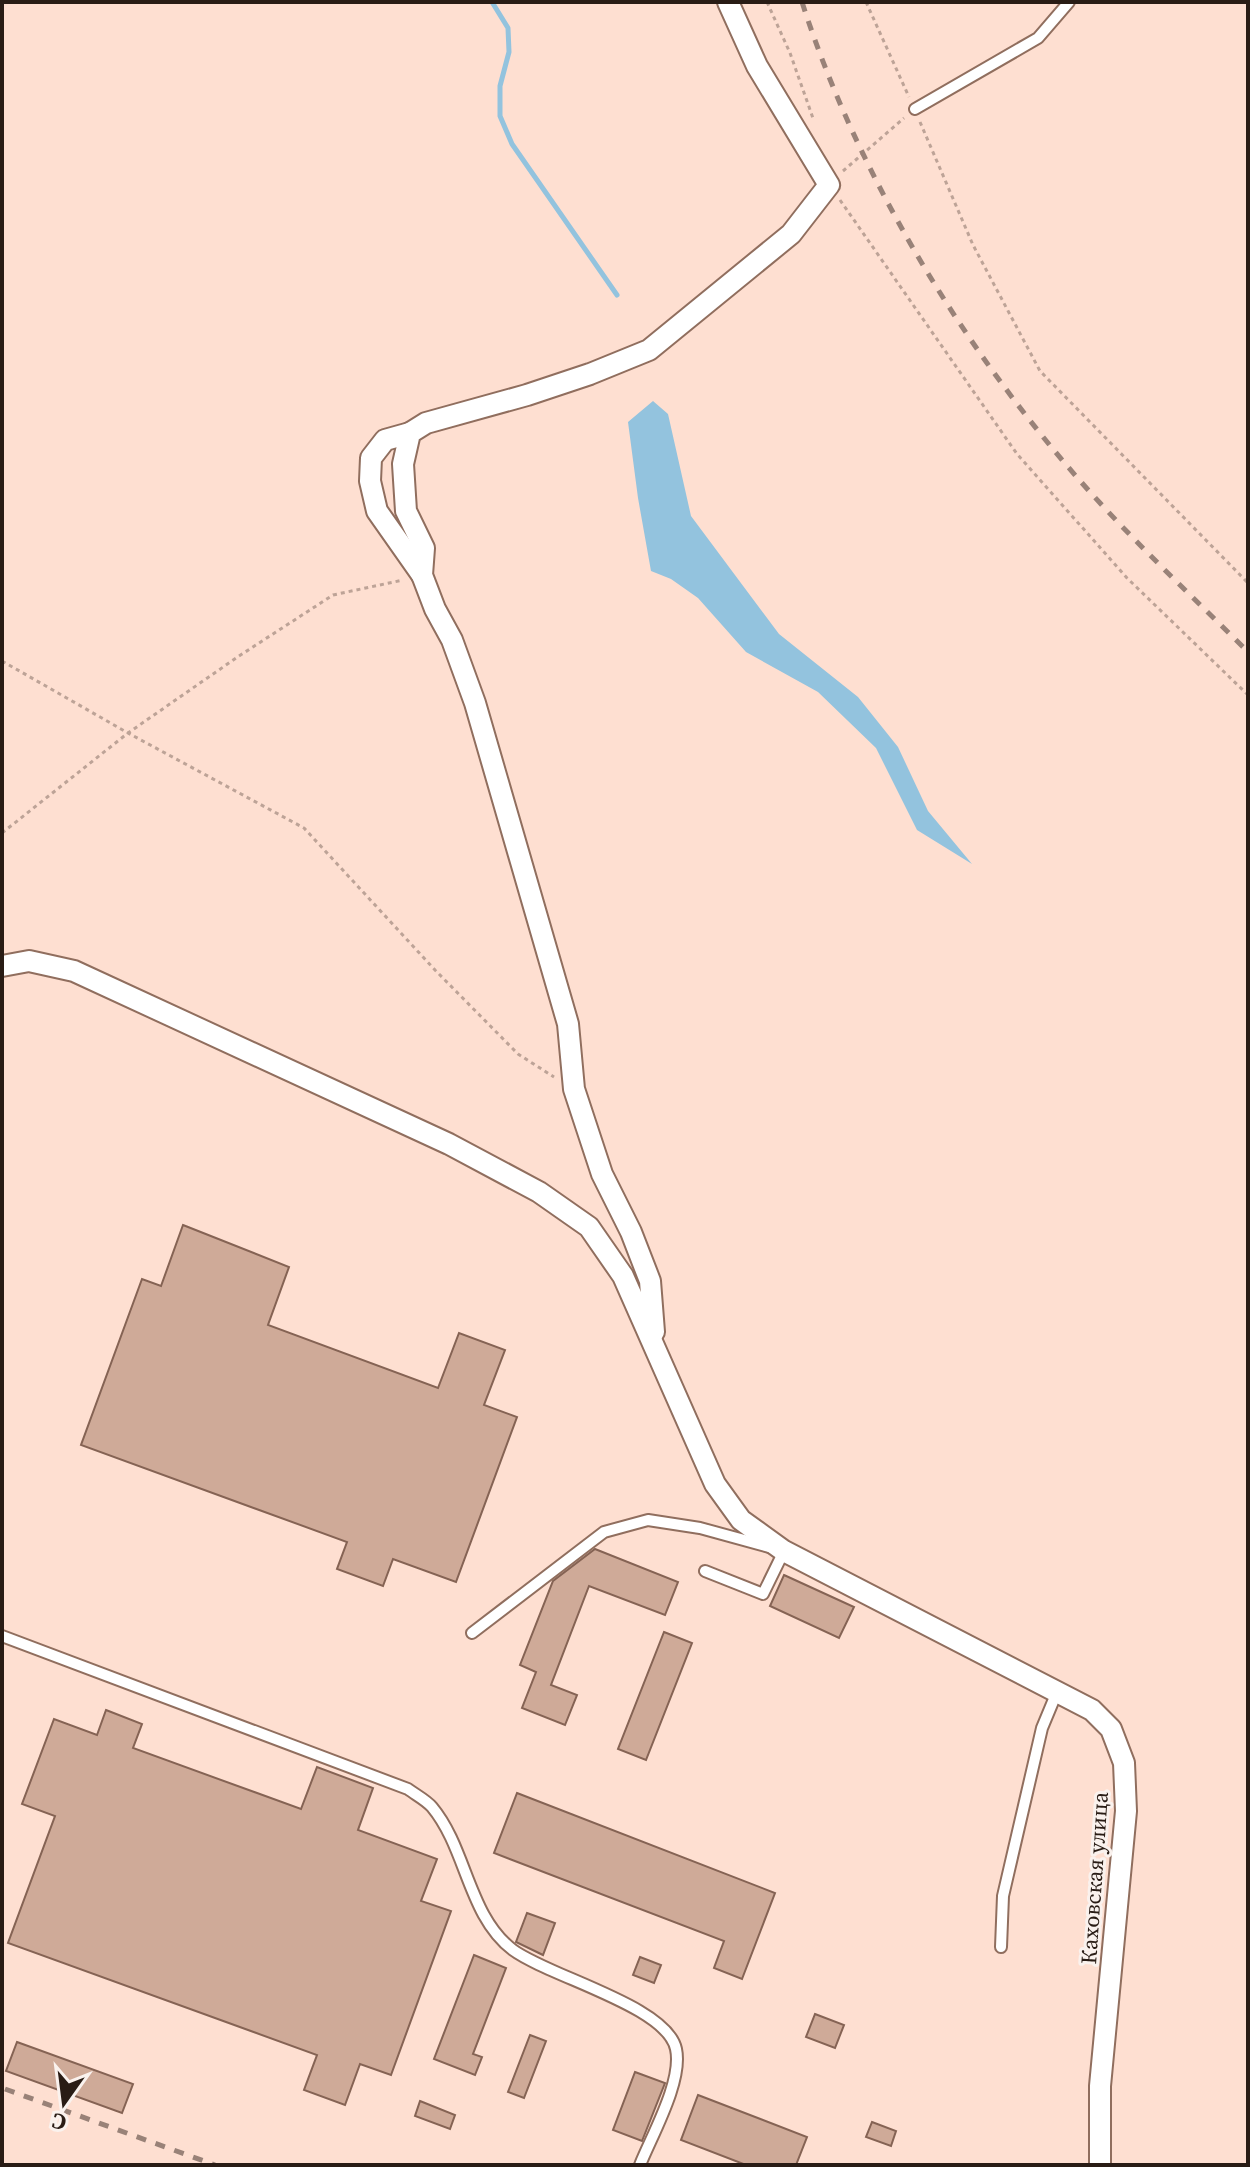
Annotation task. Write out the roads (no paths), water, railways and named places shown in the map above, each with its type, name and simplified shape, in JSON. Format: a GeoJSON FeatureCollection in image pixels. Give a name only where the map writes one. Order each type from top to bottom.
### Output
{"type":"FeatureCollection","features":[{"type":"Feature","properties":{"kind":"street"},"geometry":{"type":"LineString","coordinates":[[654,1344],[650,1281],[631,1232],[602,1174],[574,1089],[568,1024],[475,703],[452,640],[435,609],[422,575],[377,511],[370,481],[371,458],[385,440],[410,433],[426,423],[527,395],[649,350],[791,234],[829,185],[757,66],[728,2]]}},
{"type":"Feature","properties":{"kind":"street"},"geometry":{"type":"LineString","coordinates":[[410,433],[403,464],[406,511],[424,548],[422,575]]}},
{"type":"Feature","properties":{"kind":"street","name":"Каховская улица"},"geometry":{"type":"LineString","coordinates":[[2,966],[29,961],[74,971],[449,1144],[539,1192],[589,1227],[623,1276],[715,1484],[741,1520],[784,1551],[1092,1710],[1111,1729],[1124,1763],[1126,1811],[1100,2086],[1100,2165]]}},
{"type":"Feature","properties":{"kind":"lane"},"geometry":{"type":"LineString","coordinates":[[915,109],[1038,38],[1069,2]]}},
{"type":"Feature","properties":{"kind":"lane"},"geometry":{"type":"LineString","coordinates":[[472,1633],[604,1532],[648,1520],[700,1528],[784,1551],[763,1594],[705,1571]]}},
{"type":"Feature","properties":{"kind":"lane"},"geometry":{"type":"LineString","coordinates":[[2,1636],[408,1789],[430,1805],[447,1829],[486,1919],[509,1947],[532,1963],[648,2014],[666,2029],[676,2048],[677,2070],[640,2165]]}},
{"type":"Feature","properties":{"kind":"lane"},"geometry":{"type":"LineString","coordinates":[[1001,1947],[1003,1896],[1042,1728],[1057,1692]]}},
{"type":"Feature","properties":{"kind":"water"},"geometry":{"type":"Polygon","coordinates":[[[653,401],[668,414],[691,516],[779,634],[858,697],[898,747],[928,811],[972,864],[917,830],[876,748],[818,692],[746,652],[698,598],[671,579],[651,571],[628,422],[653,401]]]}},
{"type":"Feature","properties":{"kind":"waterway"},"geometry":{"type":"LineString","coordinates":[[492,2],[508,28],[509,52],[500,86],[500,116],[512,144],[617,295]]}},
{"type":"Feature","properties":{"kind":"railway"},"geometry":{"type":"LineString","coordinates":[[802,2],[852,131],[883,194],[955,316],[995,375],[1082,483],[1248,652]]}},
{"type":"Feature","properties":{"kind":"railway"},"geometry":{"type":"LineString","coordinates":[[5,2089],[215,2165]]}}]}
